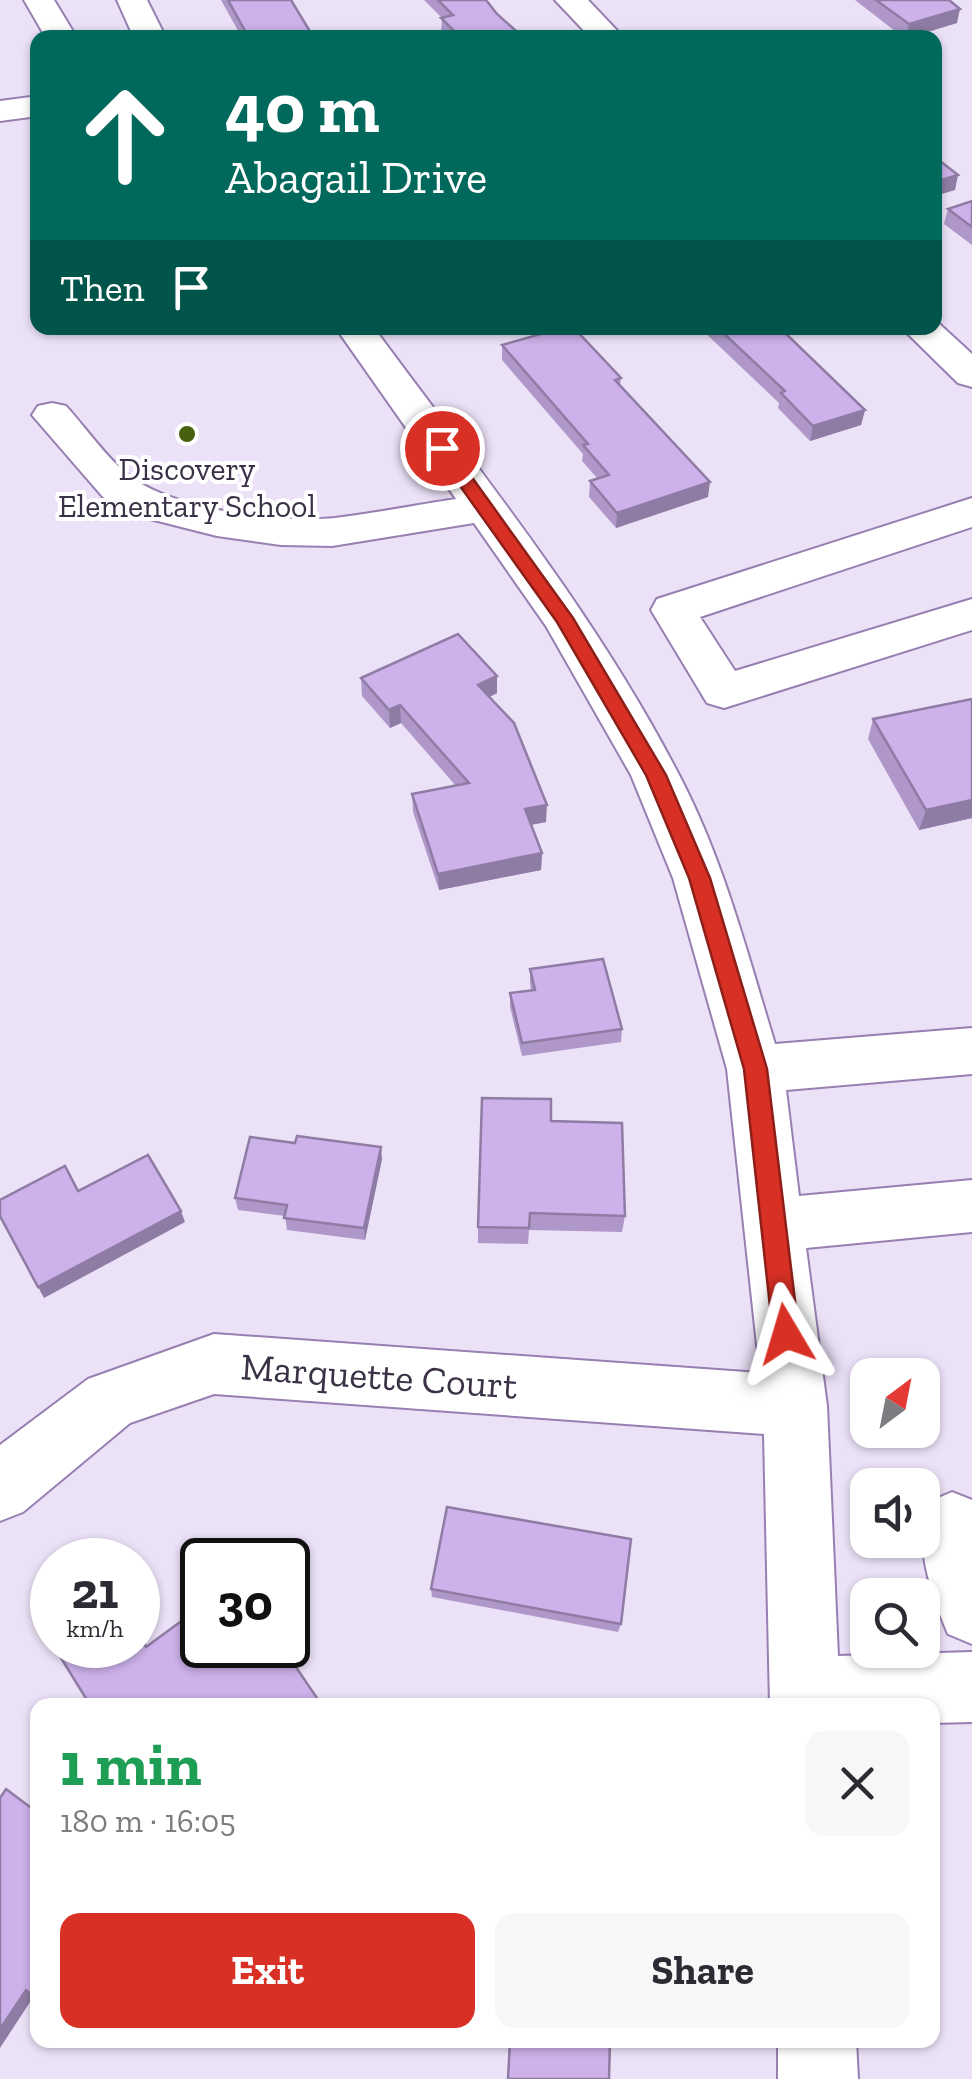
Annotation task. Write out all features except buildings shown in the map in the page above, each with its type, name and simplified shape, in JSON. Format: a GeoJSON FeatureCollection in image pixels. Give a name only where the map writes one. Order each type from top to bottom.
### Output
{"type":"FeatureCollection","features":[{"type":"Feature","properties":{"kind":"street"},"geometry":{"type":"LineString","coordinates":[[39,0],[57,30]]}},
{"type":"Feature","properties":{"kind":"street"},"geometry":{"type":"LineString","coordinates":[[132,0],[146,30]]}},
{"type":"Feature","properties":{"kind":"street"},"geometry":{"type":"LineString","coordinates":[[573,4],[611,0]]}},
{"type":"Feature","properties":{"kind":"street"},"geometry":{"type":"LineString","coordinates":[[573,4],[601,30]]}},
{"type":"Feature","properties":{"kind":"street"},"geometry":{"type":"LineString","coordinates":[[0,111],[30,107]]}},
{"type":"Feature","properties":{"kind":"street"},"geometry":{"type":"LineString","coordinates":[[360,335],[564,618],[656,775],[700,878],[755,1069],[795,1406],[805,1698],[972,1687]]}},
{"type":"Feature","properties":{"kind":"street"},"geometry":{"type":"LineString","coordinates":[[928,335],[972,376]]}},
{"type":"Feature","properties":{"kind":"street"},"geometry":{"type":"LineString","coordinates":[[52,414],[118,488],[157,507],[217,522],[282,531],[332,532],[485,508]]}},
{"type":"Feature","properties":{"kind":"street"},"geometry":{"type":"LineString","coordinates":[[972,512],[673,610],[724,691],[972,614]]}},
{"type":"Feature","properties":{"kind":"street"},"geometry":{"type":"LineString","coordinates":[[755,1069],[972,1052]]}},
{"type":"Feature","properties":{"kind":"street"},"geometry":{"type":"LineString","coordinates":[[774,1226],[972,1206]]}},
{"type":"Feature","properties":{"kind":"street","name":"Marquette Court"},"geometry":{"type":"LineString","coordinates":[[0,1490],[9,1478],[110,1400],[214,1364],[795,1406]]}},
{"type":"Feature","properties":{"kind":"street"},"geometry":{"type":"LineString","coordinates":[[952,1524],[972,1610]]}},
{"type":"Feature","properties":{"kind":"street"},"geometry":{"type":"LineString","coordinates":[[817,2048],[818,2079]]}},
{"type":"Feature","properties":{"kind":"place","name":"Discovery Elementary School"},"geometry":{"type":"Point","coordinates":[187,434]}},
{"type":"Feature","properties":{"kind":"route"},"geometry":{"type":"LineString","coordinates":[[442,448],[564,618],[656,775],[700,878],[755,1069],[786,1334]]}}]}
